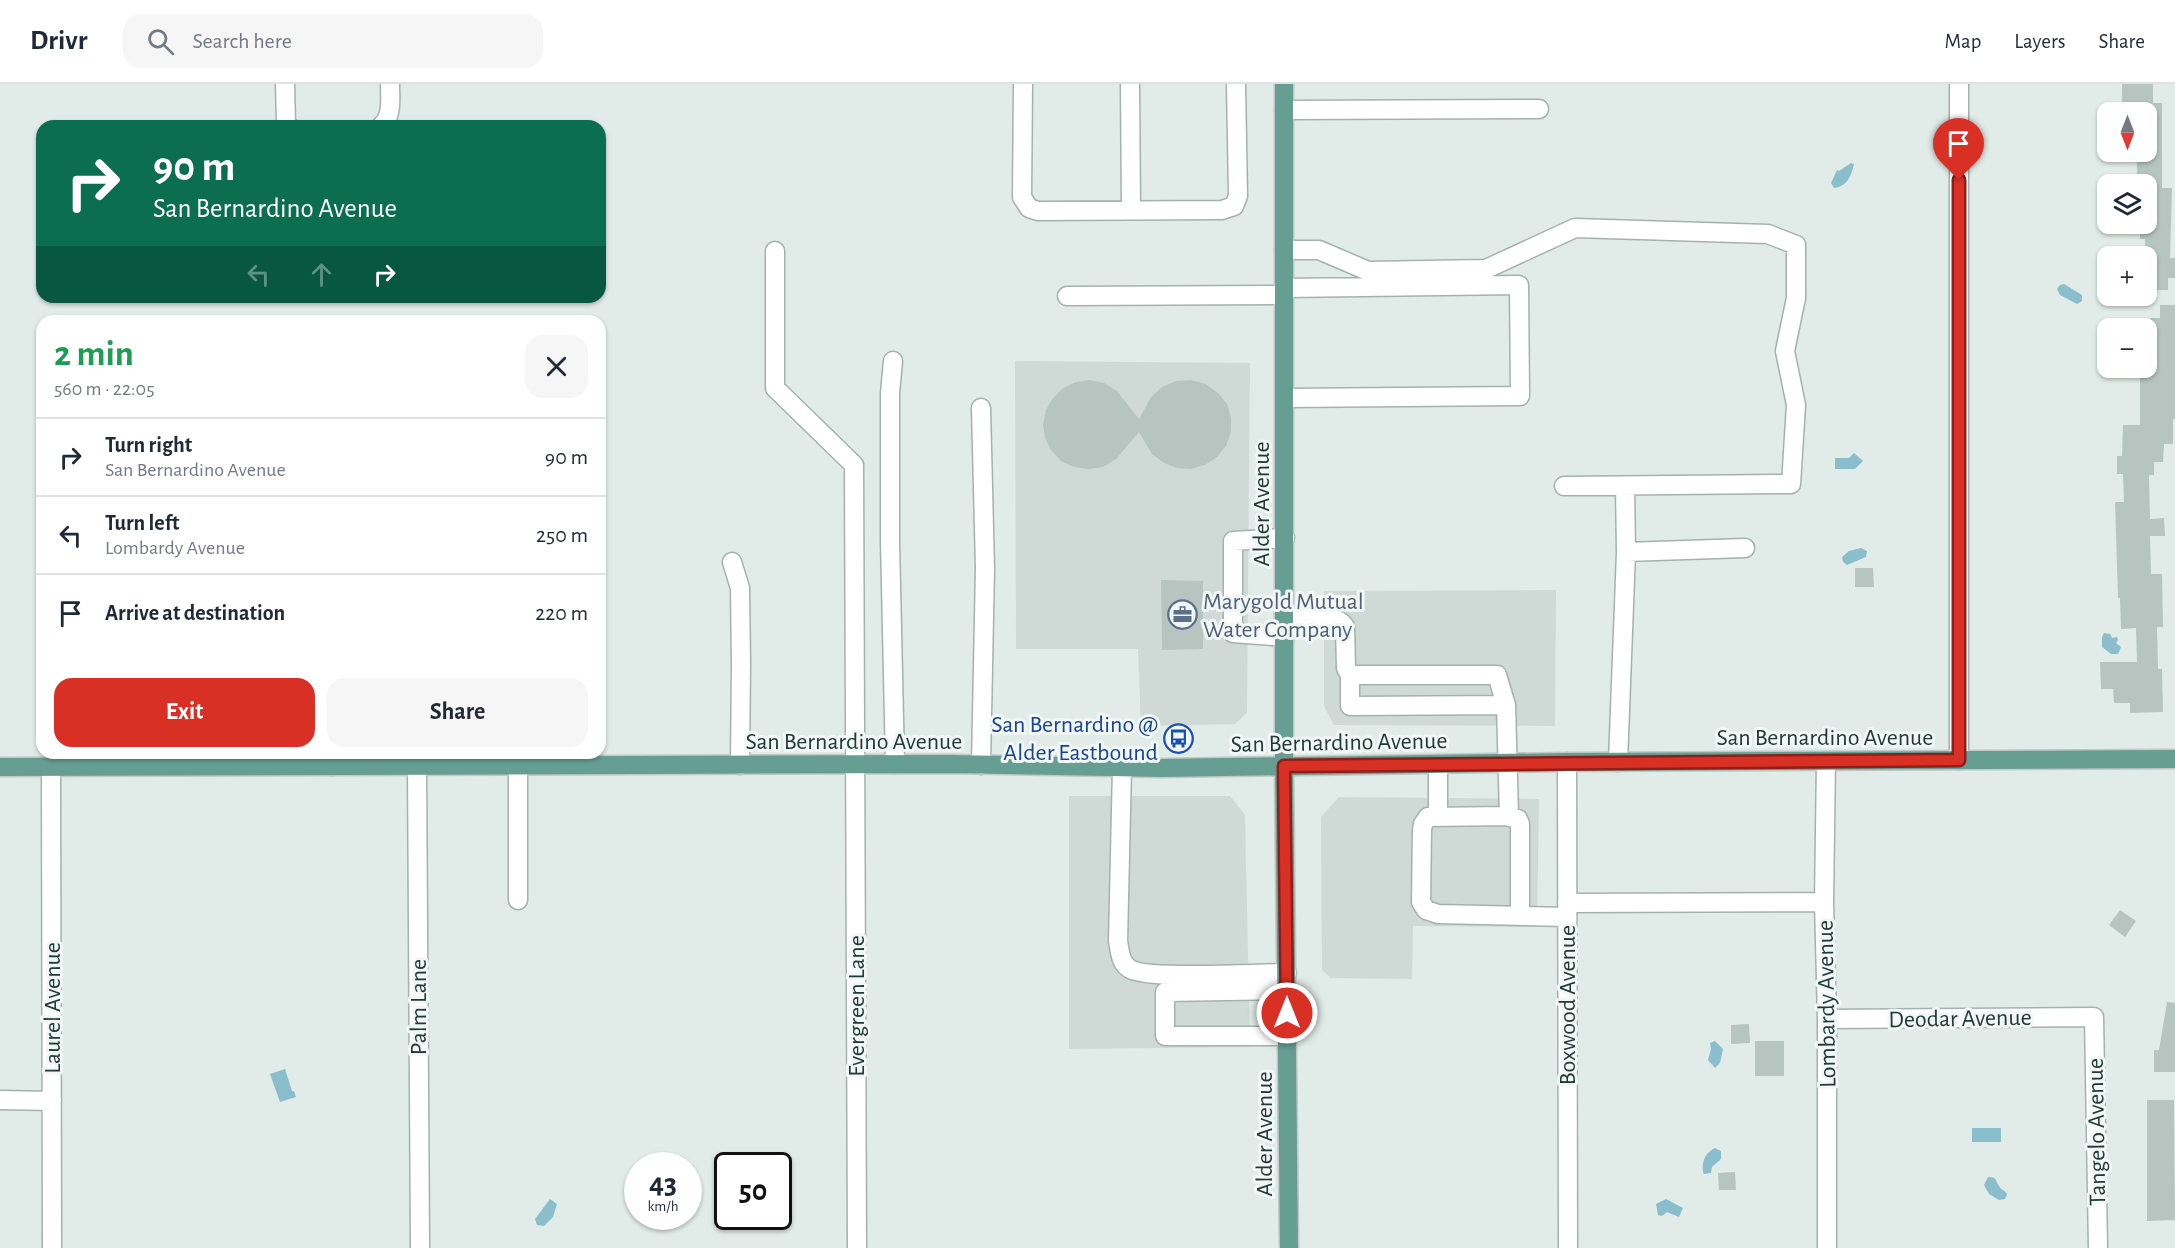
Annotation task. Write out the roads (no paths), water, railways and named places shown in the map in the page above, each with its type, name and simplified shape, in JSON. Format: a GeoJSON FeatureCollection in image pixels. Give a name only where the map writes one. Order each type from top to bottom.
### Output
{"type":"FeatureCollection","features":[{"type":"Feature","properties":{"kind":"main road","name":"Alder Avenue"},"geometry":{"type":"LineString","coordinates":[[1284,84],[1284,766],[1289,1248]]}},
{"type":"Feature","properties":{"kind":"main road","name":"San Bernardino Avenue"},"geometry":{"type":"LineString","coordinates":[[0,767],[51,767],[111,760],[332,759],[417,765],[528,761],[1122,768],[1567,762],[2175,759]]}},
{"type":"Feature","properties":{"kind":"street"},"geometry":{"type":"LineString","coordinates":[[285,84],[286,120]]}},
{"type":"Feature","properties":{"kind":"street"},"geometry":{"type":"LineString","coordinates":[[387,120],[390,107],[390,84]]}},
{"type":"Feature","properties":{"kind":"street"},"geometry":{"type":"LineString","coordinates":[[1023,84],[1022,197],[1029,208],[1038,211],[1222,210],[1234,206],[1238,196],[1236,84]]}},
{"type":"Feature","properties":{"kind":"street"},"geometry":{"type":"LineString","coordinates":[[1130,84],[1131,210]]}},
{"type":"Feature","properties":{"kind":"street"},"geometry":{"type":"LineString","coordinates":[[1959,84],[1959,760]]}},
{"type":"Feature","properties":{"kind":"street"},"geometry":{"type":"LineString","coordinates":[[1284,110],[1539,109]]}},
{"type":"Feature","properties":{"kind":"street"},"geometry":{"type":"LineString","coordinates":[[1284,250],[1319,250],[1368,271],[1486,269],[1575,228],[1768,234],[1796,245],[1796,298],[1785,351],[1796,405],[1791,484],[1564,486]]}},
{"type":"Feature","properties":{"kind":"street","name":"Evergreen Lane"},"geometry":{"type":"LineString","coordinates":[[775,251],[775,388],[854,465],[857,1248]]}},
{"type":"Feature","properties":{"kind":"street"},"geometry":{"type":"LineString","coordinates":[[1067,296],[1518,285],[1520,396],[1285,398]]}},
{"type":"Feature","properties":{"kind":"street"},"geometry":{"type":"LineString","coordinates":[[893,361],[890,393],[890,541],[895,764]]}},
{"type":"Feature","properties":{"kind":"street"},"geometry":{"type":"LineString","coordinates":[[981,408],[985,568],[981,765]]}},
{"type":"Feature","properties":{"kind":"street"},"geometry":{"type":"LineString","coordinates":[[1618,762],[1626,552],[1625,486]]}},
{"type":"Feature","properties":{"kind":"street"},"geometry":{"type":"LineString","coordinates":[[1285,538],[1233,541],[1233,633],[1285,628],[1331,617],[1343,623],[1346,668],[1350,675],[1350,706],[1506,705]]}},
{"type":"Feature","properties":{"kind":"street"},"geometry":{"type":"LineString","coordinates":[[1626,552],[1745,549]]}},
{"type":"Feature","properties":{"kind":"street"},"geometry":{"type":"LineString","coordinates":[[732,562],[740,588],[740,765]]}},
{"type":"Feature","properties":{"kind":"street"},"geometry":{"type":"LineString","coordinates":[[1350,675],[1497,675],[1506,705],[1509,816]]}},
{"type":"Feature","properties":{"kind":"street"},"geometry":{"type":"LineString","coordinates":[[518,900],[528,761]]}},
{"type":"Feature","properties":{"kind":"street","name":"Lombardy Avenue"},"geometry":{"type":"LineString","coordinates":[[1826,761],[1824,902],[1827,1019],[1827,1248]]}},
{"type":"Feature","properties":{"kind":"street","name":"Boxwood Avenue"},"geometry":{"type":"LineString","coordinates":[[1567,762],[1568,1248]]}},
{"type":"Feature","properties":{"kind":"street"},"geometry":{"type":"LineString","coordinates":[[1438,764],[1438,817]]}},
{"type":"Feature","properties":{"kind":"street","name":"Palm Lane"},"geometry":{"type":"LineString","coordinates":[[417,765],[420,1248]]}},
{"type":"Feature","properties":{"kind":"street","name":"Laurel Avenue"},"geometry":{"type":"LineString","coordinates":[[51,767],[52,1248]]}},
{"type":"Feature","properties":{"kind":"street"},"geometry":{"type":"LineString","coordinates":[[1122,768],[1118,941],[1121,959],[1130,970],[1154,975],[1287,982]]}},
{"type":"Feature","properties":{"kind":"street"},"geometry":{"type":"LineString","coordinates":[[1520,915],[1520,824],[1518,819],[1509,816],[1428,817],[1423,824],[1422,907],[1438,914],[1520,915],[1567,910],[1824,902]]}},
{"type":"Feature","properties":{"kind":"street"},"geometry":{"type":"LineString","coordinates":[[1287,982],[1226,991],[1165,992],[1165,1036],[1288,1036]]}},
{"type":"Feature","properties":{"kind":"street","name":"Deodar Avenue"},"geometry":{"type":"LineString","coordinates":[[1827,1019],[2094,1017]]}},
{"type":"Feature","properties":{"kind":"street","name":"Tangelo Avenue"},"geometry":{"type":"LineString","coordinates":[[2094,1017],[2098,1248]]}},
{"type":"Feature","properties":{"kind":"street"},"geometry":{"type":"LineString","coordinates":[[0,1100],[52,1101]]}},
{"type":"Feature","properties":{"kind":"water"},"geometry":{"type":"Polygon","coordinates":[[[1851,163],[1854,164],[1848,180],[1843,185],[1834,188],[1831,183],[1837,170],[1851,163]]]}},
{"type":"Feature","properties":{"kind":"water"},"geometry":{"type":"Polygon","coordinates":[[[2064,284],[2082,295],[2082,301],[2077,304],[2060,295],[2057,289],[2064,284]]]}},
{"type":"Feature","properties":{"kind":"water"},"geometry":{"type":"Polygon","coordinates":[[[1854,453],[1863,461],[1855,469],[1835,469],[1835,458],[1849,458],[1854,453]]]}},
{"type":"Feature","properties":{"kind":"water"},"geometry":{"type":"Polygon","coordinates":[[[1861,548],[1867,551],[1866,557],[1847,565],[1843,562],[1842,557],[1849,551],[1861,548]]]}},
{"type":"Feature","properties":{"kind":"water"},"geometry":{"type":"Polygon","coordinates":[[[2104,633],[2110,634],[2112,638],[2117,637],[2116,643],[2121,647],[2118,654],[2111,654],[2102,647],[2104,633]]]}},
{"type":"Feature","properties":{"kind":"water"},"geometry":{"type":"Polygon","coordinates":[[[1715,1041],[1723,1049],[1720,1063],[1715,1068],[1708,1060],[1710,1043],[1715,1041]]]}},
{"type":"Feature","properties":{"kind":"water"},"geometry":{"type":"Polygon","coordinates":[[[285,1069],[296,1097],[280,1102],[270,1074],[285,1069]]]}},
{"type":"Feature","properties":{"kind":"water"},"geometry":{"type":"Polygon","coordinates":[[[1972,1128],[2001,1128],[2001,1142],[1972,1142],[1972,1128]]]}},
{"type":"Feature","properties":{"kind":"water"},"geometry":{"type":"Polygon","coordinates":[[[1715,1148],[1721,1151],[1721,1159],[1712,1167],[1711,1173],[1704,1174],[1704,1159],[1708,1152],[1715,1148]]]}},
{"type":"Feature","properties":{"kind":"water"},"geometry":{"type":"Polygon","coordinates":[[[1988,1177],[1994,1178],[2007,1194],[2005,1199],[1999,1200],[1989,1194],[1984,1185],[1988,1177]]]}},
{"type":"Feature","properties":{"kind":"water"},"geometry":{"type":"Polygon","coordinates":[[[550,1199],[557,1204],[553,1217],[544,1226],[537,1225],[535,1219],[550,1199]]]}},
{"type":"Feature","properties":{"kind":"water"},"geometry":{"type":"Polygon","coordinates":[[[1666,1199],[1683,1208],[1679,1217],[1667,1212],[1662,1216],[1658,1215],[1656,1204],[1666,1199]]]}},
{"type":"Feature","properties":{"kind":"place","name":"Marygold Mutual Water Company"},"geometry":{"type":"Point","coordinates":[1182,615]}},
{"type":"Feature","properties":{"kind":"place","name":"San Bernardino @ Alder Eastbound"},"geometry":{"type":"Point","coordinates":[1179,738]}}]}
